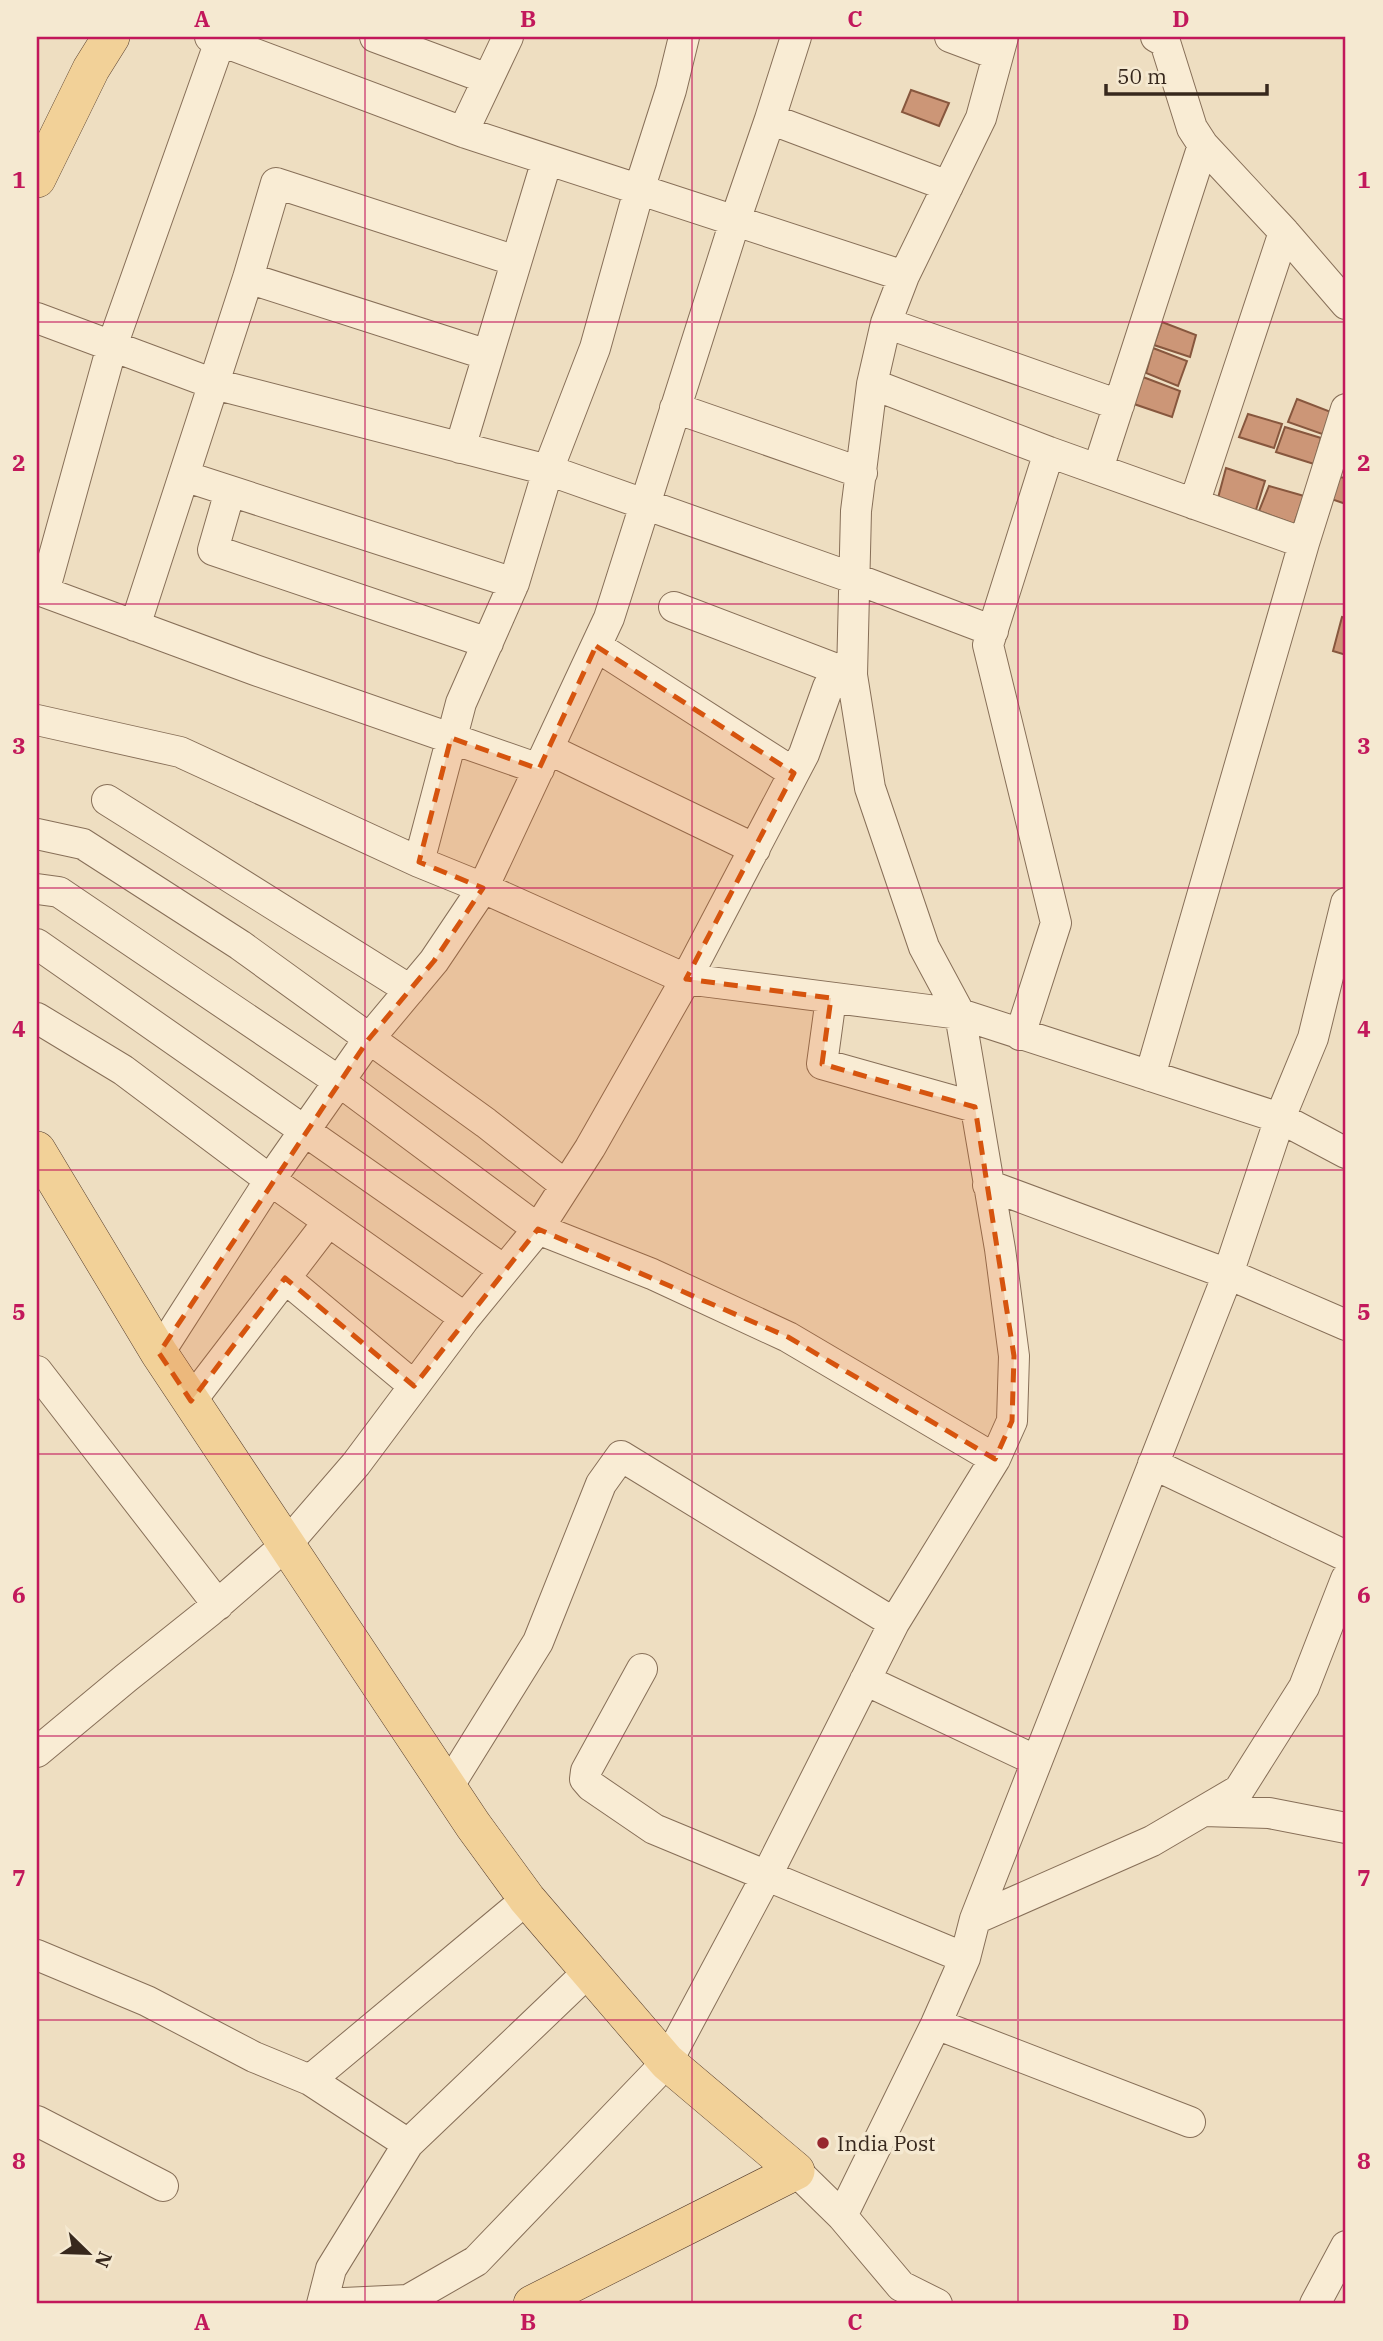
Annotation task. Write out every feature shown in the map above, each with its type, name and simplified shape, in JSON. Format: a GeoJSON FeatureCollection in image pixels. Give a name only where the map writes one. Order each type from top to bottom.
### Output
{"type":"FeatureCollection","features":[{"type":"Feature","properties":{"kind":"main road"},"geometry":{"type":"LineString","coordinates":[[37,179],[91,69],[111,37]]}},
{"type":"Feature","properties":{"kind":"main road"},"geometry":{"type":"LineString","coordinates":[[37,1150],[159,1353],[448,1787],[527,1899],[667,2062],[796,2171],[532,2304]]}},
{"type":"Feature","properties":{"kind":"street"},"geometry":{"type":"LineString","coordinates":[[378,37],[488,79]]}},
{"type":"Feature","properties":{"kind":"street"},"geometry":{"type":"LineString","coordinates":[[463,132],[508,37]]}},
{"type":"Feature","properties":{"kind":"street"},"geometry":{"type":"LineString","coordinates":[[419,862],[461,704],[514,583],[548,470],[595,348],[684,37]]}},
{"type":"Feature","properties":{"kind":"street"},"geometry":{"type":"LineString","coordinates":[[159,1353],[270,1180],[368,1040],[434,961],[483,888],[609,618],[796,37]]}},
{"type":"Feature","properties":{"kind":"street"},"geometry":{"type":"LineString","coordinates":[[588,1972],[408,2144],[331,2269],[322,2304],[408,2300],[476,2261],[667,2062],[767,1875],[894,1623],[995,1459],[1012,1421],[1014,1356],[1000,1249],[960,1014],[923,947],[870,788],[852,675],[856,511],[872,384],[886,323],[904,276],[981,118],[1000,46],[950,37]]}},
{"type":"Feature","properties":{"kind":"street"},"geometry":{"type":"LineString","coordinates":[[1163,38],[1192,128],[1203,145],[1346,303]]}},
{"type":"Feature","properties":{"kind":"street"},"geometry":{"type":"LineString","coordinates":[[754,849],[543,759],[451,738],[44,592],[112,346],[215,39],[463,132],[904,276]]}},
{"type":"Feature","properties":{"kind":"street"},"geometry":{"type":"LineString","coordinates":[[770,119],[948,186]]}},
{"type":"Feature","properties":{"kind":"street"},"geometry":{"type":"LineString","coordinates":[[1098,469],[1203,145]]}},
{"type":"Feature","properties":{"kind":"street"},"geometry":{"type":"LineString","coordinates":[[460,447],[547,160]]}},
{"type":"Feature","properties":{"kind":"street"},"geometry":{"type":"LineString","coordinates":[[135,626],[248,278],[276,183],[516,261]]}},
{"type":"Feature","properties":{"kind":"street"},"geometry":{"type":"LineString","coordinates":[[1195,504],[1284,232]]}},
{"type":"Feature","properties":{"kind":"street"},"geometry":{"type":"LineString","coordinates":[[248,278],[488,355]]}},
{"type":"Feature","properties":{"kind":"street"},"geometry":{"type":"LineString","coordinates":[[37,318],[214,384],[548,470],[856,579],[993,631]]}},
{"type":"Feature","properties":{"kind":"street"},"geometry":{"type":"LineString","coordinates":[[886,323],[1119,405]]}},
{"type":"Feature","properties":{"kind":"street"},"geometry":{"type":"LineString","coordinates":[[872,384],[1049,452],[1304,543]]}},
{"type":"Feature","properties":{"kind":"street"},"geometry":{"type":"LineString","coordinates":[[676,408],[862,473]]}},
{"type":"Feature","properties":{"kind":"street"},"geometry":{"type":"LineString","coordinates":[[1150,1076],[1304,543],[1346,409]]}},
{"type":"Feature","properties":{"kind":"street"},"geometry":{"type":"LineString","coordinates":[[1020,1035],[1056,923],[988,645],[1049,452]]}},
{"type":"Feature","properties":{"kind":"street"},"geometry":{"type":"LineString","coordinates":[[184,476],[514,583]]}},
{"type":"Feature","properties":{"kind":"street"},"geometry":{"type":"LineString","coordinates":[[230,491],[213,550],[488,643]]}},
{"type":"Feature","properties":{"kind":"street"},"geometry":{"type":"LineString","coordinates":[[674,607],[852,675]]}},
{"type":"Feature","properties":{"kind":"street"},"geometry":{"type":"LineString","coordinates":[[596,646],[794,773]]}},
{"type":"Feature","properties":{"kind":"street"},"geometry":{"type":"LineString","coordinates":[[37,1752],[218,1605],[286,1545],[356,1464],[464,1318],[538,1229],[590,1148],[687,979],[804,754],[828,687],[852,675]]}},
{"type":"Feature","properties":{"kind":"street"},"geometry":{"type":"LineString","coordinates":[[37,720],[180,752],[419,862],[687,979],[960,1014],[1280,1118],[1346,1153]]}},
{"type":"Feature","properties":{"kind":"street"},"geometry":{"type":"LineString","coordinates":[[107,800],[410,990]]}},
{"type":"Feature","properties":{"kind":"street"},"geometry":{"type":"LineString","coordinates":[[37,834],[83,844],[240,945],[486,1123],[565,1185]]}},
{"type":"Feature","properties":{"kind":"street"},"geometry":{"type":"LineString","coordinates":[[37,889],[59,892],[340,1082],[538,1229],[652,1274],[788,1337],[995,1459]]}},
{"type":"Feature","properties":{"kind":"street"},"geometry":{"type":"LineString","coordinates":[[842,2216],[936,2024],[965,1958],[975,1919],[1228,1274],[1280,1118],[1314,1038],[1346,903]]}},
{"type":"Feature","properties":{"kind":"street"},"geometry":{"type":"LineString","coordinates":[[37,944],[504,1270]]}},
{"type":"Feature","properties":{"kind":"street"},"geometry":{"type":"LineString","coordinates":[[831,998],[822,1065],[975,1107]]}},
{"type":"Feature","properties":{"kind":"street"},"geometry":{"type":"LineString","coordinates":[[37,1018],[123,1070],[270,1180],[464,1318]]}},
{"type":"Feature","properties":{"kind":"street"},"geometry":{"type":"LineString","coordinates":[[988,1185],[1228,1274],[1346,1325]]}},
{"type":"Feature","properties":{"kind":"street"},"geometry":{"type":"LineString","coordinates":[[191,1401],[328,1222]]}},
{"type":"Feature","properties":{"kind":"street"},"geometry":{"type":"LineString","coordinates":[[285,1279],[414,1386]]}},
{"type":"Feature","properties":{"kind":"street"},"geometry":{"type":"LineString","coordinates":[[37,1371],[218,1605]]}},
{"type":"Feature","properties":{"kind":"street"},"geometry":{"type":"LineString","coordinates":[[448,1787],[538,1642],[601,1484],[621,1456],[894,1623]]}},
{"type":"Feature","properties":{"kind":"street"},"geometry":{"type":"LineString","coordinates":[[1153,1464],[1346,1556]]}},
{"type":"Feature","properties":{"kind":"street"},"geometry":{"type":"LineString","coordinates":[[975,1919],[1152,1841],[1239,1790],[1304,1687],[1346,1579]]}},
{"type":"Feature","properties":{"kind":"street"},"geometry":{"type":"LineString","coordinates":[[642,1669],[586,1771],[585,1779],[591,1786],[654,1829],[965,1958]]}},
{"type":"Feature","properties":{"kind":"street"},"geometry":{"type":"LineString","coordinates":[[865,1680],[1037,1761]]}},
{"type":"Feature","properties":{"kind":"street"},"geometry":{"type":"LineString","coordinates":[[1204,1811],[1269,1813],[1346,1828]]}},
{"type":"Feature","properties":{"kind":"street"},"geometry":{"type":"LineString","coordinates":[[310,2080],[527,1899]]}},
{"type":"Feature","properties":{"kind":"street"},"geometry":{"type":"LineString","coordinates":[[37,1955],[147,2001],[254,2056],[310,2080],[408,2144]]}},
{"type":"Feature","properties":{"kind":"street"},"geometry":{"type":"LineString","coordinates":[[936,2024],[1190,2122]]}},
{"type":"Feature","properties":{"kind":"street"},"geometry":{"type":"LineString","coordinates":[[37,2120],[163,2186]]}},
{"type":"Feature","properties":{"kind":"street"},"geometry":{"type":"LineString","coordinates":[[796,2171],[842,2216],[901,2286],[937,2304]]}},
{"type":"Feature","properties":{"kind":"street"},"geometry":{"type":"LineString","coordinates":[[1315,2304],[1346,2246]]}},
{"type":"Feature","properties":{"kind":"highlighted area"},"geometry":{"type":"Polygon","coordinates":[[[596,646],[794,773],[686,979],[831,998],[822,1064],[975,1107],[1014,1356],[1012,1421],[995,1459],[788,1337],[538,1229],[414,1386],[285,1278],[191,1401],[159,1353],[368,1040],[434,961],[483,888],[419,862],[451,738],[539,769],[596,646]]]}},
{"type":"Feature","properties":{"kind":"building"},"geometry":{"type":"Polygon","coordinates":[[[911,90],[949,103],[939,126],[902,112],[911,90]]]}},
{"type":"Feature","properties":{"kind":"building"},"geometry":{"type":"Polygon","coordinates":[[[1162,322],[1196,335],[1190,357],[1154,345],[1162,322]]]}},
{"type":"Feature","properties":{"kind":"building"},"geometry":{"type":"Polygon","coordinates":[[[1153,348],[1187,361],[1178,386],[1146,373],[1153,348]]]}},
{"type":"Feature","properties":{"kind":"building"},"geometry":{"type":"Polygon","coordinates":[[[1143,377],[1180,391],[1172,417],[1134,404],[1143,377]]]}},
{"type":"Feature","properties":{"kind":"building"},"geometry":{"type":"Polygon","coordinates":[[[1297,399],[1331,412],[1325,435],[1288,422],[1297,399]]]}},
{"type":"Feature","properties":{"kind":"building"},"geometry":{"type":"Polygon","coordinates":[[[1248,414],[1282,424],[1274,448],[1239,437],[1248,414]]]}},
{"type":"Feature","properties":{"kind":"building"},"geometry":{"type":"Polygon","coordinates":[[[1285,427],[1321,438],[1314,464],[1276,452],[1285,427]]]}},
{"type":"Feature","properties":{"kind":"building"},"geometry":{"type":"Polygon","coordinates":[[[1226,468],[1265,481],[1255,513],[1218,498],[1226,468]]]}},
{"type":"Feature","properties":{"kind":"building"},"geometry":{"type":"Polygon","coordinates":[[[1339,477],[1346,478],[1346,504],[1331,499],[1339,477]]]}},
{"type":"Feature","properties":{"kind":"building"},"geometry":{"type":"Polygon","coordinates":[[[1269,486],[1304,496],[1294,524],[1259,511],[1269,486]]]}},
{"type":"Feature","properties":{"kind":"building"},"geometry":{"type":"Polygon","coordinates":[[[1342,617],[1346,618],[1346,655],[1333,651],[1342,617]]]}},
{"type":"Feature","properties":{"kind":"place","name":"India Post"},"geometry":{"type":"Point","coordinates":[823,2143]}}]}
